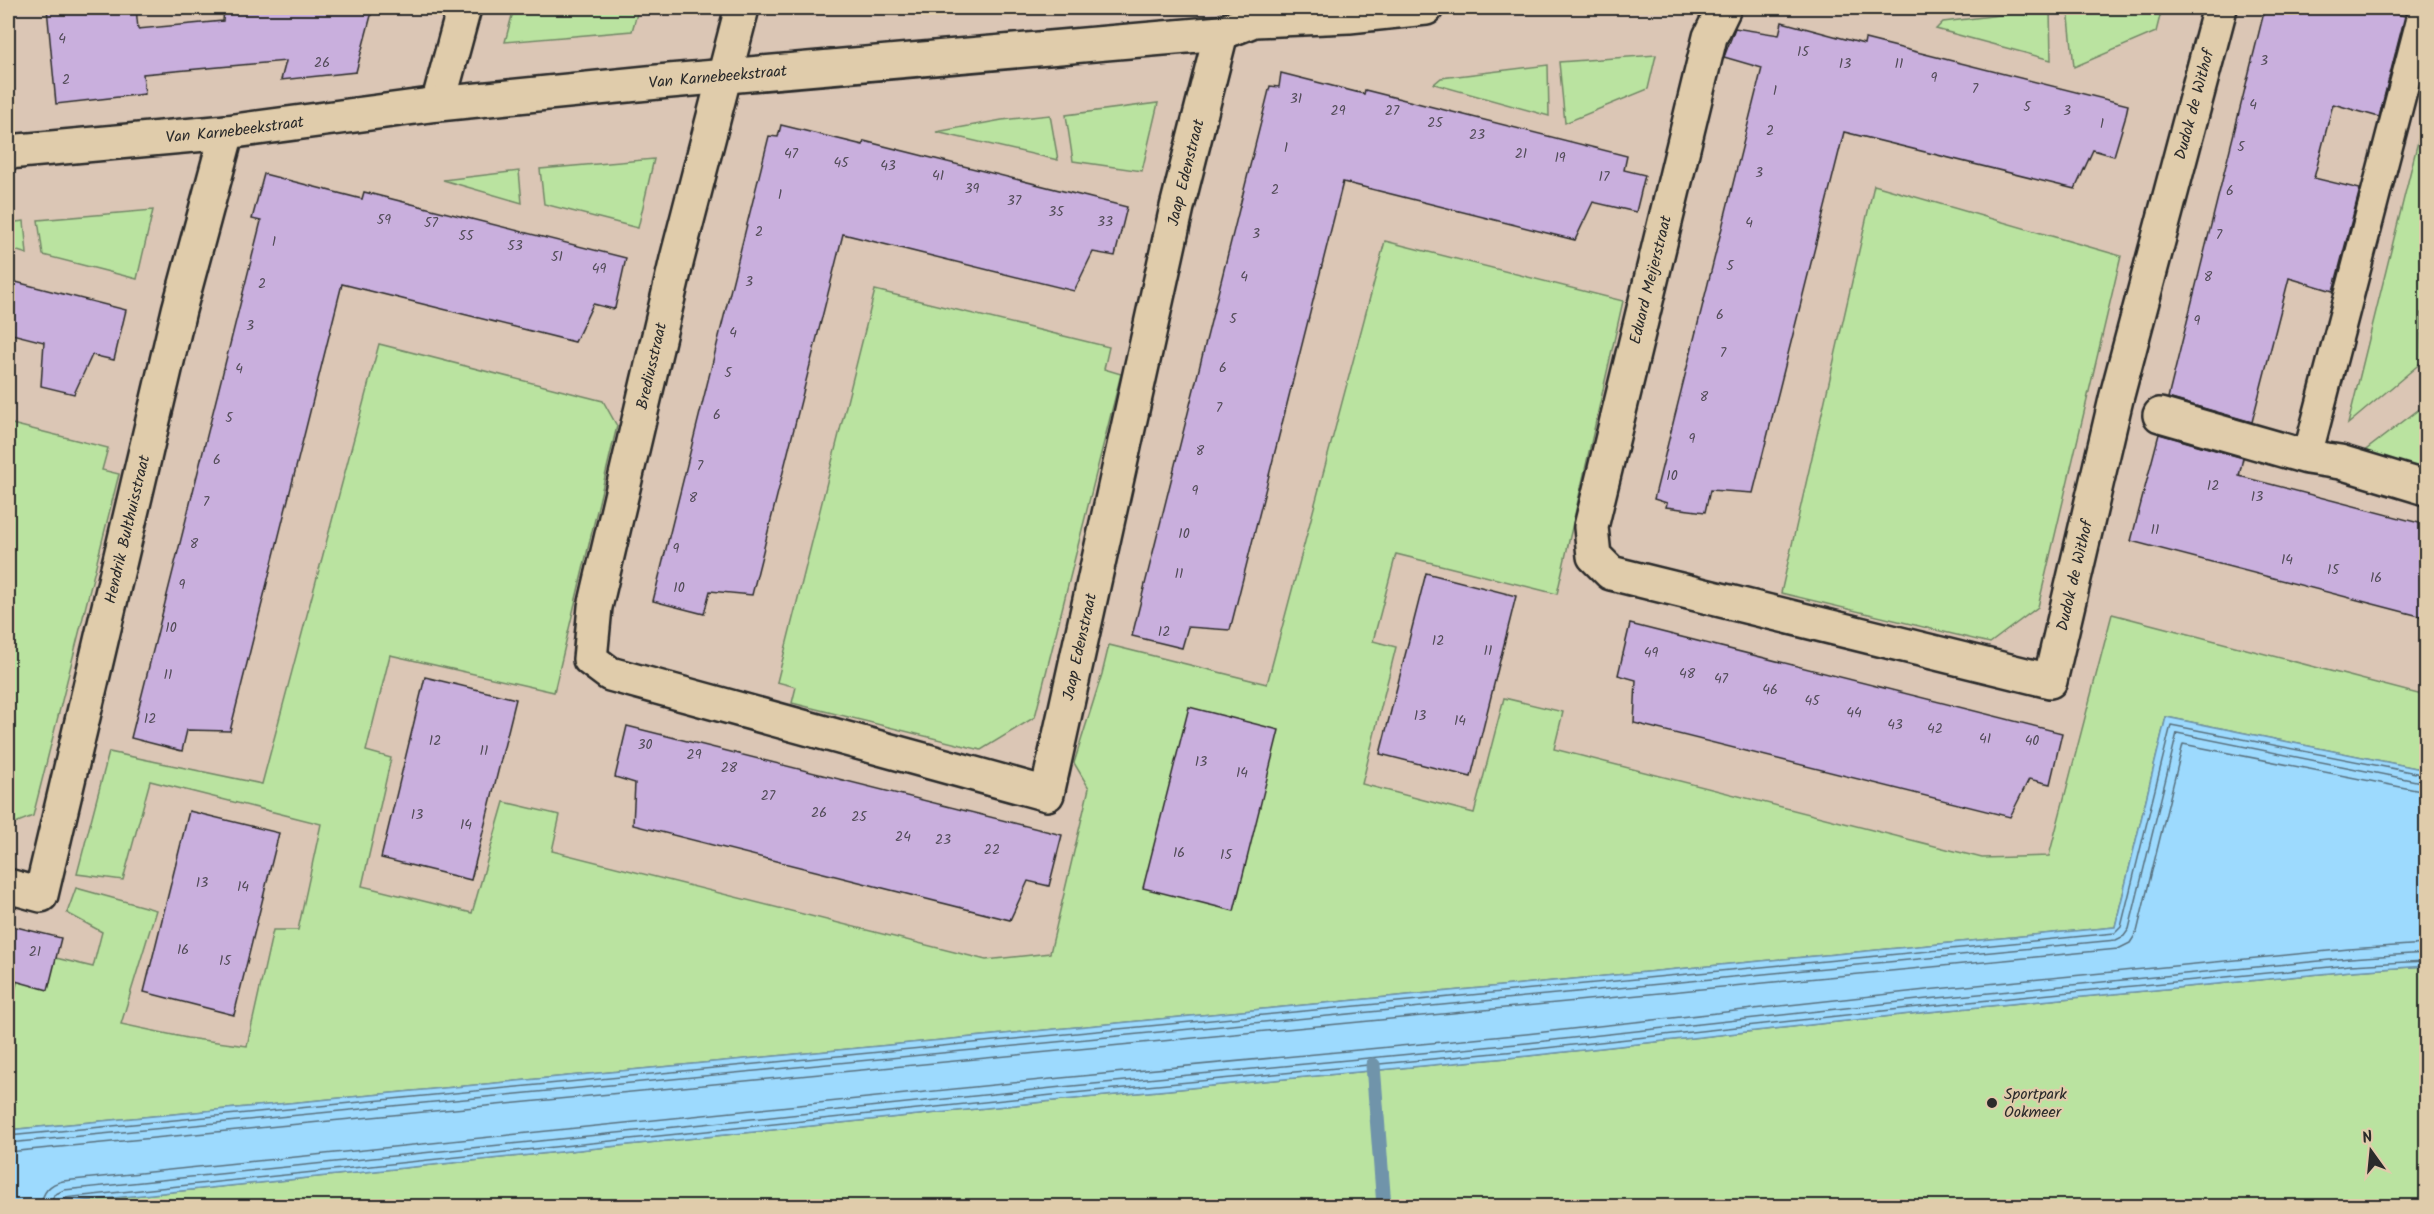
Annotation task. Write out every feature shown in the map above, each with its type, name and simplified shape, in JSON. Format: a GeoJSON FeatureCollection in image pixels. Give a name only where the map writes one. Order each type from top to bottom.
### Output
{"type":"FeatureCollection","features":[{"type":"Feature","properties":{"kind":"street"},"geometry":{"type":"LineString","coordinates":[[438,104],[464,8]]}},
{"type":"Feature","properties":{"kind":"street","name":"Brediusstraat"},"geometry":{"type":"LineString","coordinates":[[590,659],[595,608],[741,8]]}},
{"type":"Feature","properties":{"kind":"street","name":"Van Karnebeekstraat"},"geometry":{"type":"LineString","coordinates":[[8,152],[227,132],[438,104],[723,76],[1221,33],[1255,14],[1349,16],[1426,8]]}},
{"type":"Feature","properties":{"kind":"street","name":"Eduard Meijerstraat"},"geometry":{"type":"LineString","coordinates":[[1594,556],[1591,527],[1593,516],[1710,37],[1724,8]]}},
{"type":"Feature","properties":{"kind":"street","name":"Dudok de Withof"},"geometry":{"type":"LineString","coordinates":[[1594,556],[1611,573],[2050,681],[2116,399],[2220,8]]}},
{"type":"Feature","properties":{"kind":"street","name":"Jaap Edenstraat"},"geometry":{"type":"LineString","coordinates":[[590,659],[610,674],[1047,794],[1177,207],[1221,33]]}},
{"type":"Feature","properties":{"kind":"street","name":"Hendrik Bulthuisstraat"},"geometry":{"type":"LineString","coordinates":[[8,886],[41,895],[179,310],[227,132]]}},
{"type":"Feature","properties":{"kind":"street"},"geometry":{"type":"LineString","coordinates":[[2160,415],[2307,457],[2340,462],[2427,489]]}},
{"type":"Feature","properties":{"kind":"lane"},"geometry":{"type":"LineString","coordinates":[[2307,457],[2424,8]]}},
{"type":"Feature","properties":{"kind":"green space"},"geometry":{"type":"Polygon","coordinates":[[[514,8],[628,8],[638,10],[632,31],[505,42],[514,8]]]}},
{"type":"Feature","properties":{"kind":"green space"},"geometry":{"type":"Polygon","coordinates":[[[2068,8],[2162,8],[2156,32],[2074,67],[2068,8]]]}},
{"type":"Feature","properties":{"kind":"green space"},"geometry":{"type":"Polygon","coordinates":[[[2050,9],[2051,60],[1936,29],[1943,22],[2050,9]]]}},
{"type":"Feature","properties":{"kind":"green space"},"geometry":{"type":"Polygon","coordinates":[[[1656,55],[1648,89],[1565,123],[1559,62],[1656,55]]]}},
{"type":"Feature","properties":{"kind":"green space"},"geometry":{"type":"Polygon","coordinates":[[[1548,65],[1549,116],[1434,84],[1441,78],[1548,65]]]}},
{"type":"Feature","properties":{"kind":"green space"},"geometry":{"type":"Polygon","coordinates":[[[1158,103],[1142,171],[1073,161],[1066,115],[1158,103]]]}},
{"type":"Feature","properties":{"kind":"green space"},"geometry":{"type":"Polygon","coordinates":[[[2426,109],[2426,312],[2421,313],[2422,362],[2348,424],[2426,109]]]}},
{"type":"Feature","properties":{"kind":"green space"},"geometry":{"type":"Polygon","coordinates":[[[1050,115],[1058,160],[936,132],[1002,120],[1050,115]]]}},
{"type":"Feature","properties":{"kind":"green space"},"geometry":{"type":"Polygon","coordinates":[[[654,159],[638,228],[544,204],[540,169],[654,159]]]}},
{"type":"Feature","properties":{"kind":"green space"},"geometry":{"type":"Polygon","coordinates":[[[519,171],[522,203],[443,180],[519,171]]]}},
{"type":"Feature","properties":{"kind":"green space"},"geometry":{"type":"Polygon","coordinates":[[[1874,185],[2121,256],[2038,607],[1990,643],[1781,593],[1874,185]]]}},
{"type":"Feature","properties":{"kind":"green space"},"geometry":{"type":"Polygon","coordinates":[[[153,210],[137,279],[43,255],[38,220],[153,210]]]}},
{"type":"Feature","properties":{"kind":"green space"},"geometry":{"type":"Polygon","coordinates":[[[24,221],[27,254],[8,248],[8,223],[24,221]]]}},
{"type":"Feature","properties":{"kind":"green space"},"geometry":{"type":"Polygon","coordinates":[[[1385,241],[1623,301],[1557,594],[1396,554],[1373,641],[1396,647],[1362,784],[1474,813],[1504,698],[1563,712],[1554,749],[1982,858],[2049,856],[2112,614],[2426,696],[2426,770],[2166,717],[2115,927],[8,1130],[8,1013],[27,951],[93,967],[102,932],[67,913],[76,888],[156,910],[121,1024],[187,1038],[247,1046],[273,930],[298,930],[321,824],[150,781],[123,880],[77,874],[109,752],[262,784],[379,344],[603,401],[617,426],[554,692],[390,655],[366,751],[391,758],[362,886],[472,913],[504,802],[560,815],[552,851],[986,960],[1050,953],[1089,788],[1074,763],[1109,645],[1267,684],[1385,241]]]}},
{"type":"Feature","properties":{"kind":"green space"},"geometry":{"type":"Polygon","coordinates":[[[875,290],[1109,347],[1104,369],[1121,374],[1035,717],[981,750],[792,703],[796,687],[777,682],[875,290]]]}},
{"type":"Feature","properties":{"kind":"green space"},"geometry":{"type":"Polygon","coordinates":[[[2426,404],[2426,474],[2358,456],[2426,404]]]}},
{"type":"Feature","properties":{"kind":"green space"},"geometry":{"type":"Polygon","coordinates":[[[8,423],[108,448],[102,470],[119,474],[33,816],[8,826],[8,423]]]}},
{"type":"Feature","properties":{"kind":"green space","name":"Sportpark Ookmeer"},"geometry":{"type":"Polygon","coordinates":[[[2426,966],[2426,1206],[36,1206],[1063,1100],[1528,1056],[1928,1012],[2351,971],[2426,966]]]}},
{"type":"Feature","properties":{"kind":"water"},"geometry":{"type":"Polygon","coordinates":[[[2166,717],[2426,770],[2426,966],[2351,971],[1928,1012],[1528,1056],[1063,1100],[36,1206],[8,1206],[8,1130],[2115,927],[2166,717]]]}},
{"type":"Feature","properties":{"kind":"building"},"geometry":{"type":"Polygon","coordinates":[[[47,8],[136,8],[138,29],[223,21],[224,8],[373,8],[356,72],[281,80],[286,61],[143,74],[145,94],[56,104],[47,8]]]}},
{"type":"Feature","properties":{"kind":"building"},"geometry":{"type":"Polygon","coordinates":[[[2265,8],[2370,8],[2405,16],[2379,117],[2333,104],[2314,178],[2360,189],[2333,291],[2289,278],[2252,422],[2168,398],[2265,8]]]}},
{"type":"Feature","properties":{"kind":"building"},"geometry":{"type":"Polygon","coordinates":[[[1782,22],[1864,44],[1865,39],[2128,105],[2125,119],[2114,156],[2093,150],[2075,189],[1844,132],[1753,493],[1710,490],[1705,512],[1666,507],[1667,503],[1654,499],[1762,68],[1724,57],[1735,28],[1779,35],[1782,22]]]}},
{"type":"Feature","properties":{"kind":"building"},"geometry":{"type":"Polygon","coordinates":[[[1281,73],[1364,94],[1365,90],[1627,156],[1624,170],[1645,175],[1636,212],[1593,202],[1575,240],[1343,182],[1230,630],[1188,627],[1182,648],[1132,636],[1270,86],[1279,87],[1281,73]]]}},
{"type":"Feature","properties":{"kind":"building"},"geometry":{"type":"Polygon","coordinates":[[[781,125],[863,145],[864,141],[1127,207],[1115,256],[1093,252],[1074,291],[843,234],[752,595],[710,591],[704,614],[653,601],[769,136],[778,137],[781,125]]]}},
{"type":"Feature","properties":{"kind":"building"},"geometry":{"type":"Polygon","coordinates":[[[264,174],[362,199],[364,192],[626,258],[615,308],[593,304],[575,342],[342,284],[230,731],[187,730],[182,751],[131,738],[261,221],[252,219],[264,174]]]}},
{"type":"Feature","properties":{"kind":"building"},"geometry":{"type":"Polygon","coordinates":[[[8,280],[126,310],[114,360],[92,355],[74,394],[41,386],[44,342],[8,333],[8,280]]]}},
{"type":"Feature","properties":{"kind":"building"},"geometry":{"type":"Polygon","coordinates":[[[2159,434],[2243,458],[2239,476],[2427,525],[2427,618],[2131,541],[2159,434]]]}},
{"type":"Feature","properties":{"kind":"building"},"geometry":{"type":"Polygon","coordinates":[[[1426,573],[1516,596],[1471,777],[1380,754],[1426,573]]]}},
{"type":"Feature","properties":{"kind":"building"},"geometry":{"type":"Polygon","coordinates":[[[1630,624],[2062,733],[2050,784],[2029,779],[2010,817],[1634,723],[1636,680],[1618,675],[1630,624]]]}},
{"type":"Feature","properties":{"kind":"building"},"geometry":{"type":"Polygon","coordinates":[[[425,677],[516,699],[471,880],[381,858],[425,677]]]}},
{"type":"Feature","properties":{"kind":"building"},"geometry":{"type":"Polygon","coordinates":[[[1189,707],[1279,730],[1234,911],[1143,888],[1189,707]]]}},
{"type":"Feature","properties":{"kind":"building"},"geometry":{"type":"Polygon","coordinates":[[[627,726],[1062,835],[1049,886],[1028,881],[1010,920],[633,825],[635,783],[615,777],[627,726]]]}},
{"type":"Feature","properties":{"kind":"building"},"geometry":{"type":"Polygon","coordinates":[[[189,811],[279,833],[234,1015],[144,992],[189,811]]]}},
{"type":"Feature","properties":{"kind":"building"},"geometry":{"type":"Polygon","coordinates":[[[8,925],[61,938],[48,990],[8,979],[8,925]]]}},
{"type":"Feature","properties":{"kind":"waterway"},"geometry":{"type":"LineString","coordinates":[[1373,1065],[1384,1206]]}},
{"type":"Feature","properties":{"kind":"place","name":"Sportpark Ookmeer"},"geometry":{"type":"Point","coordinates":[1992,1103]}}]}
